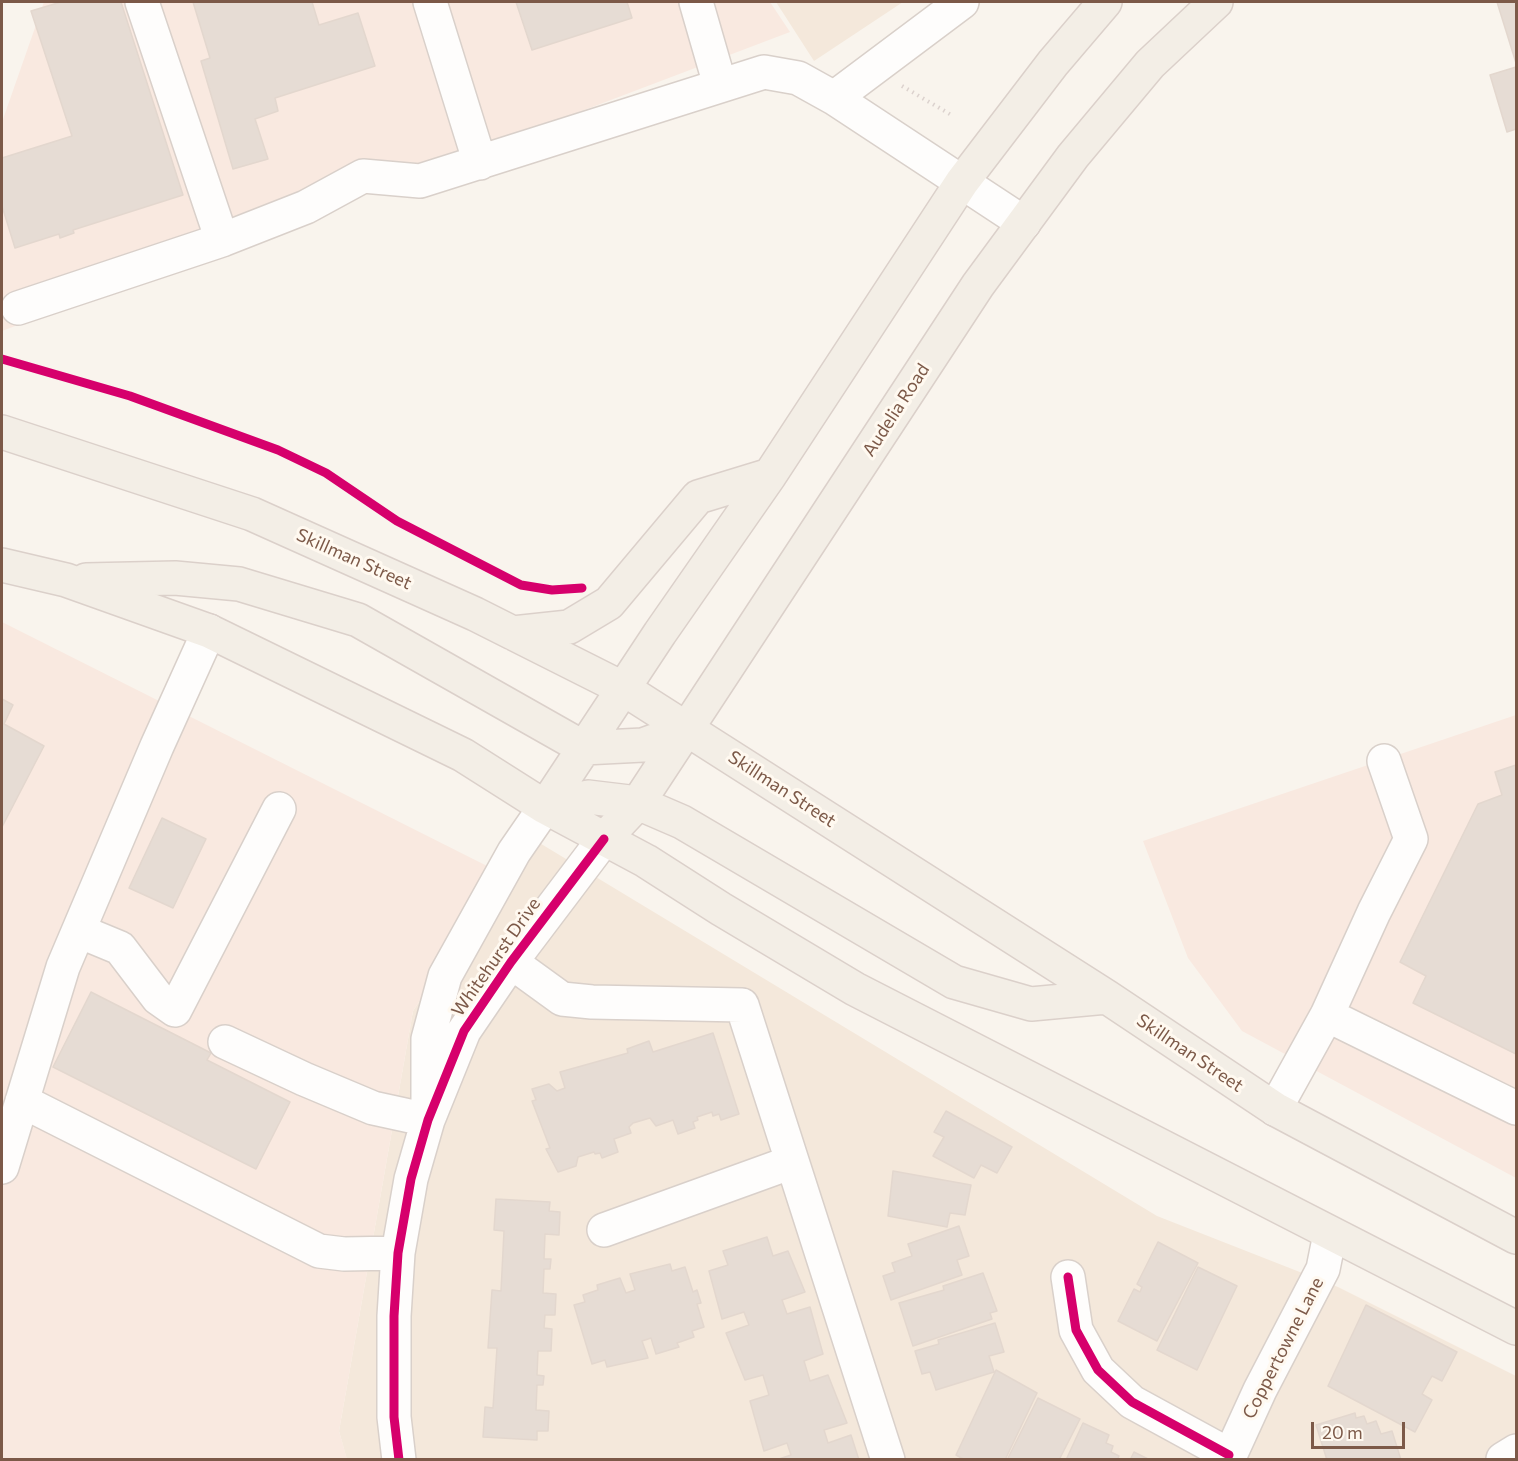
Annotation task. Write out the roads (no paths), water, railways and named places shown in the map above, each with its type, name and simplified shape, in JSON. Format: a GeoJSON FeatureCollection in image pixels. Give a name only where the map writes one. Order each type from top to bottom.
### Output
{"type":"FeatureCollection","features":[{"type":"Feature","properties":{"kind":"main road"},"geometry":{"type":"LineString","coordinates":[[544,807],[770,475],[962,182],[1053,63],[1105,2]]}},
{"type":"Feature","properties":{"kind":"main road","name":"Audelia Road"},"geometry":{"type":"LineString","coordinates":[[604,839],[639,802],[978,285],[1073,156],[1150,64],[1216,2]]}},
{"type":"Feature","properties":{"kind":"main road","name":"Skillman Street"},"geometry":{"type":"LineString","coordinates":[[2,432],[252,514],[380,570],[624,689],[1107,998],[1275,1109],[1516,1238]]}},
{"type":"Feature","properties":{"kind":"main road"},"geometry":{"type":"LineString","coordinates":[[513,633],[569,627],[609,603],[698,497],[770,475]]}},
{"type":"Feature","properties":{"kind":"main road"},"geometry":{"type":"LineString","coordinates":[[5,567],[66,580],[209,631],[463,755],[544,807],[646,861],[855,989],[1516,1328]]}},
{"type":"Feature","properties":{"kind":"main road"},"geometry":{"type":"LineString","coordinates":[[66,580],[175,578],[239,584],[358,620],[584,748],[643,745],[687,729]]}},
{"type":"Feature","properties":{"kind":"main road"},"geometry":{"type":"LineString","coordinates":[[544,807],[588,797],[639,802],[682,822],[954,982],[1031,1004],[1107,998]]}},
{"type":"Feature","properties":{"kind":"street"},"geometry":{"type":"LineString","coordinates":[[142,2],[222,240]]}},
{"type":"Feature","properties":{"kind":"street"},"geometry":{"type":"LineString","coordinates":[[430,2],[480,162]]}},
{"type":"Feature","properties":{"kind":"street"},"geometry":{"type":"LineString","coordinates":[[696,2],[720,86]]}},
{"type":"Feature","properties":{"kind":"street"},"geometry":{"type":"LineString","coordinates":[[834,98],[962,2]]}},
{"type":"Feature","properties":{"kind":"street"},"geometry":{"type":"LineString","coordinates":[[18,308],[222,240],[306,207],[363,176],[420,181],[764,72],[798,78],[834,98],[1024,223]]}},
{"type":"Feature","properties":{"kind":"street"},"geometry":{"type":"LineString","coordinates":[[2,1167],[63,967],[157,746],[209,631]]}},
{"type":"Feature","properties":{"kind":"street"},"geometry":{"type":"LineString","coordinates":[[1275,1109],[1327,1015],[1374,912],[1411,839],[1384,761]]}},
{"type":"Feature","properties":{"kind":"street","name":"Whitehurst Drive"},"geometry":{"type":"LineString","coordinates":[[428,1120],[428,1039],[445,976],[514,852],[544,807]]}},
{"type":"Feature","properties":{"kind":"street"},"geometry":{"type":"LineString","coordinates":[[79,930],[120,948],[158,998],[176,1010],[279,809]]}},
{"type":"Feature","properties":{"kind":"street","name":"Whitehurst Drive"},"geometry":{"type":"LineString","coordinates":[[399,1460],[394,1417],[394,1316],[398,1253],[411,1179],[428,1120],[464,1031],[511,962],[604,839]]}},
{"type":"Feature","properties":{"kind":"street"},"geometry":{"type":"LineString","coordinates":[[511,962],[562,999],[592,1002],[742,1005],[888,1460]]}},
{"type":"Feature","properties":{"kind":"street"},"geometry":{"type":"LineString","coordinates":[[1327,1015],[1516,1108]]}},
{"type":"Feature","properties":{"kind":"street"},"geometry":{"type":"LineString","coordinates":[[225,1042],[373,1108],[428,1120]]}},
{"type":"Feature","properties":{"kind":"street"},"geometry":{"type":"LineString","coordinates":[[22,1101],[319,1251],[344,1254],[398,1253]]}},
{"type":"Feature","properties":{"kind":"street"},"geometry":{"type":"LineString","coordinates":[[604,1230],[792,1162]]}},
{"type":"Feature","properties":{"kind":"street","name":"Coppertowne Lane"},"geometry":{"type":"LineString","coordinates":[[1228,1457],[1323,1269],[1330,1233]]}},
{"type":"Feature","properties":{"kind":"street"},"geometry":{"type":"LineString","coordinates":[[1068,1277],[1076,1330],[1098,1370],[1132,1402],[1228,1457]]}},
{"type":"Feature","properties":{"kind":"street"},"geometry":{"type":"LineString","coordinates":[[1503,1459],[1516,1451]]}}]}
